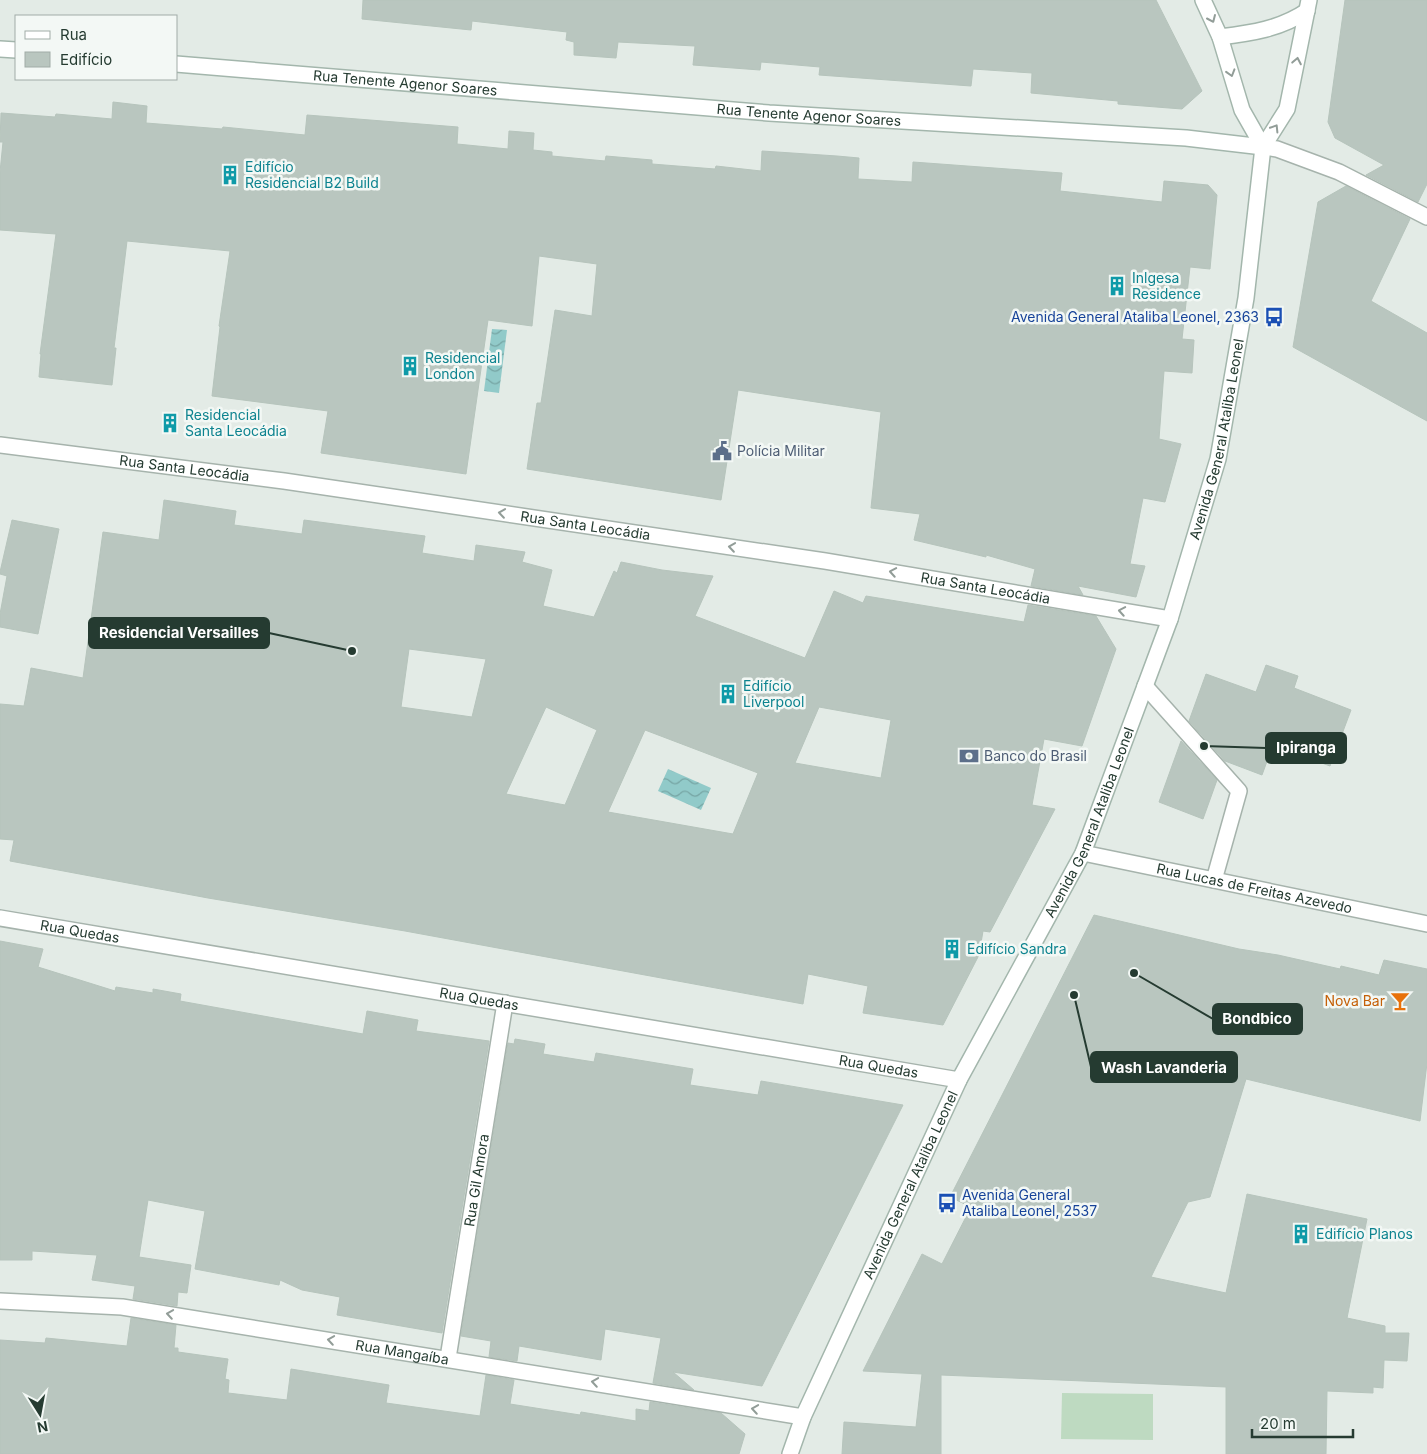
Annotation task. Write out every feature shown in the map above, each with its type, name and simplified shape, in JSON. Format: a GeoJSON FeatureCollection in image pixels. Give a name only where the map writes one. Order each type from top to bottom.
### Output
{"type":"FeatureCollection","features":[{"type":"Feature","properties":{"kind":"street"},"geometry":{"type":"LineString","coordinates":[[1203,0],[1220,37],[1242,110],[1263,147]]}},
{"type":"Feature","properties":{"kind":"street"},"geometry":{"type":"LineString","coordinates":[[1220,37],[1260,32],[1294,20],[1308,5]]}},
{"type":"Feature","properties":{"kind":"street","name":"Avenida General Ataliba Leonel"},"geometry":{"type":"LineString","coordinates":[[790,1454],[803,1417],[959,1080],[1083,853],[1170,619],[1218,459],[1246,298],[1263,147],[1287,109],[1308,5]]}},
{"type":"Feature","properties":{"kind":"street"},"geometry":{"type":"LineString","coordinates":[[0,49],[15,50]]}},
{"type":"Feature","properties":{"kind":"street","name":"Rua Tenente Agenor Soares"},"geometry":{"type":"LineString","coordinates":[[178,64],[769,113],[1186,138],[1277,148],[1339,172],[1427,217]]}},
{"type":"Feature","properties":{"kind":"street","name":"Rua Santa Leocádia"},"geometry":{"type":"LineString","coordinates":[[0,445],[284,481],[815,559],[1170,619]]}},
{"type":"Feature","properties":{"kind":"street"},"geometry":{"type":"LineString","coordinates":[[1145,686],[1239,791],[1214,880]]}},
{"type":"Feature","properties":{"kind":"street","name":"Rua Lucas de Freitas Azevedo"},"geometry":{"type":"LineString","coordinates":[[1083,853],[1427,924]]}},
{"type":"Feature","properties":{"kind":"street","name":"Rua Quedas"},"geometry":{"type":"LineString","coordinates":[[0,918],[959,1080]]}},
{"type":"Feature","properties":{"kind":"street","name":"Rua Gil Amora"},"geometry":{"type":"LineString","coordinates":[[448,1358],[505,1003]]}},
{"type":"Feature","properties":{"kind":"street","name":"Rua Mangaíba"},"geometry":{"type":"LineString","coordinates":[[0,1301],[122,1307],[448,1358],[803,1417]]}},
{"type":"Feature","properties":{"kind":"green space"},"geometry":{"type":"Polygon","coordinates":[[[1062,1393],[1153,1394],[1153,1440],[1061,1439],[1062,1393]]]}},
{"type":"Feature","properties":{"kind":"water"},"geometry":{"type":"Polygon","coordinates":[[[492,329],[507,330],[499,393],[484,391],[492,329]]]}},
{"type":"Feature","properties":{"kind":"water"},"geometry":{"type":"Polygon","coordinates":[[[668,769],[711,788],[701,810],[658,791],[668,769]]]}},
{"type":"Feature","properties":{"kind":"building"},"geometry":{"type":"Polygon","coordinates":[[[363,0],[1156,0],[1202,91],[1182,109],[1118,104],[1118,101],[1031,93],[1032,73],[973,69],[971,86],[819,75],[820,67],[761,62],[760,70],[693,65],[695,46],[618,42],[616,58],[574,55],[574,42],[566,40],[567,32],[472,21],[471,30],[362,19],[363,0]]]}},
{"type":"Feature","properties":{"kind":"building"},"geometry":{"type":"Polygon","coordinates":[[[1345,0],[1427,0],[1427,184],[1418,202],[1366,175],[1384,165],[1335,138],[1328,122],[1345,0]]]}},
{"type":"Feature","properties":{"kind":"building"},"geometry":{"type":"Polygon","coordinates":[[[113,102],[147,106],[146,123],[222,129],[223,127],[305,135],[307,115],[458,127],[457,144],[508,149],[509,131],[534,133],[533,150],[552,152],[552,156],[605,161],[606,156],[652,160],[652,164],[715,169],[716,166],[761,171],[762,151],[837,156],[859,158],[858,179],[912,182],[913,162],[1062,173],[1060,191],[1162,202],[1164,181],[1208,185],[1217,195],[1210,269],[1190,267],[1182,339],[1194,340],[1192,373],[1164,371],[1159,439],[1181,444],[1165,502],[1143,498],[1130,564],[1145,566],[1136,597],[1078,586],[1083,595],[1031,586],[1035,569],[986,555],[986,557],[914,540],[920,514],[871,508],[881,412],[738,390],[721,500],[527,469],[537,403],[541,403],[555,310],[592,316],[597,264],[539,256],[532,326],[488,320],[466,474],[321,453],[328,411],[212,396],[219,326],[230,251],[127,241],[114,348],[116,348],[112,385],[39,377],[40,354],[56,234],[0,230],[0,172],[3,142],[0,142],[1,113],[55,117],[56,114],[112,119],[113,102]]]}},
{"type":"Feature","properties":{"kind":"building"},"geometry":{"type":"Polygon","coordinates":[[[1346,186],[1410,219],[1371,301],[1427,333],[1427,421],[1293,347],[1318,202],[1346,186]]]}},
{"type":"Feature","properties":{"kind":"building"},"geometry":{"type":"Polygon","coordinates":[[[164,500],[236,511],[234,525],[302,534],[304,520],[425,536],[422,553],[474,561],[476,545],[525,552],[522,562],[552,570],[543,606],[594,617],[614,571],[617,573],[621,562],[662,570],[713,576],[695,616],[805,658],[834,591],[863,603],[866,596],[1024,622],[1028,605],[1096,616],[1116,649],[1082,746],[1044,739],[1032,805],[1055,809],[990,932],[983,931],[979,955],[943,1025],[863,1013],[868,986],[808,974],[803,1004],[10,861],[14,840],[0,839],[0,704],[24,706],[31,668],[83,678],[103,532],[159,540],[164,500]],[[409,649],[401,707],[472,717],[486,659],[409,649]],[[546,707],[506,794],[565,805],[597,730],[546,707]],[[819,707],[795,763],[881,778],[891,720],[819,707]],[[645,730],[608,812],[733,834],[758,773],[645,730]]]}},
{"type":"Feature","properties":{"kind":"building"},"geometry":{"type":"Polygon","coordinates":[[[12,520],[59,529],[38,634],[0,627],[0,614],[7,576],[0,574],[0,572],[12,520]]]}},
{"type":"Feature","properties":{"kind":"building"},"geometry":{"type":"Polygon","coordinates":[[[1266,665],[1298,676],[1294,688],[1351,710],[1330,766],[1273,745],[1262,775],[1225,761],[1189,721],[1206,674],[1256,692],[1266,665]]]}},
{"type":"Feature","properties":{"kind":"building"},"geometry":{"type":"Polygon","coordinates":[[[1181,741],[1217,780],[1203,819],[1159,802],[1181,741]]]}},
{"type":"Feature","properties":{"kind":"building"},"geometry":{"type":"Polygon","coordinates":[[[1094,915],[1239,949],[1278,955],[1340,969],[1341,966],[1379,975],[1384,960],[1427,969],[1427,1063],[1420,1121],[1246,1079],[1210,1197],[1188,1202],[1151,1277],[1226,1293],[1247,1194],[1367,1219],[1347,1318],[1385,1326],[1385,1333],[1409,1333],[1407,1361],[1384,1360],[1383,1388],[1373,1387],[1373,1393],[1327,1391],[1326,1454],[1226,1454],[1226,1387],[941,1375],[941,1454],[842,1454],[844,1422],[916,1427],[922,1374],[863,1371],[922,1254],[942,1264],[971,1207],[950,1197],[1094,915]]]}},
{"type":"Feature","properties":{"kind":"building"},"geometry":{"type":"Polygon","coordinates":[[[0,941],[43,949],[38,967],[115,991],[116,987],[153,993],[153,989],[181,994],[180,1001],[363,1034],[367,1011],[418,1020],[416,1031],[489,1041],[442,1333],[337,1315],[340,1297],[302,1290],[280,1280],[279,1285],[195,1269],[205,1211],[148,1200],[139,1257],[191,1265],[187,1293],[178,1292],[177,1306],[133,1299],[135,1286],[92,1280],[97,1255],[32,1251],[32,1260],[0,1260],[0,941]]]}},
{"type":"Feature","properties":{"kind":"building"},"geometry":{"type":"Polygon","coordinates":[[[515,1039],[545,1044],[543,1054],[594,1062],[596,1053],[693,1069],[690,1085],[758,1095],[761,1081],[903,1105],[762,1386],[673,1372],[694,1390],[653,1383],[661,1338],[605,1329],[601,1360],[519,1346],[517,1361],[489,1357],[491,1341],[461,1336],[508,1043],[514,1044],[515,1039]]]}},
{"type":"Feature","properties":{"kind":"building"},"geometry":{"type":"Polygon","coordinates":[[[131,1318],[176,1325],[174,1348],[178,1348],[178,1352],[228,1359],[225,1379],[229,1380],[228,1393],[287,1400],[291,1369],[389,1385],[386,1403],[480,1416],[486,1375],[514,1380],[510,1404],[580,1415],[581,1412],[636,1421],[636,1409],[649,1411],[650,1402],[721,1413],[745,1434],[739,1454],[0,1454],[0,1340],[45,1343],[46,1338],[127,1346],[131,1318]]]}},
{"type":"Feature","properties":{"kind":"place","name":"Edifício Residencial B2 Build"},"geometry":{"type":"Point","coordinates":[230,175]}},
{"type":"Feature","properties":{"kind":"place","name":"Inlgesa Residence"},"geometry":{"type":"Point","coordinates":[1117,286]}},
{"type":"Feature","properties":{"kind":"place","name":"Avenida General Ataliba Leonel, 2363"},"geometry":{"type":"Point","coordinates":[1274,317]}},
{"type":"Feature","properties":{"kind":"place","name":"Residencial London"},"geometry":{"type":"Point","coordinates":[410,366]}},
{"type":"Feature","properties":{"kind":"place","name":"Residencial Santa Leocádia"},"geometry":{"type":"Point","coordinates":[170,423]}},
{"type":"Feature","properties":{"kind":"place","name":"Polícia Militar"},"geometry":{"type":"Point","coordinates":[722,451]}},
{"type":"Feature","properties":{"kind":"place","name":"Residencial Versailles"},"geometry":{"type":"Point","coordinates":[352,651]}},
{"type":"Feature","properties":{"kind":"place","name":"Edifício Liverpool"},"geometry":{"type":"Point","coordinates":[728,694]}},
{"type":"Feature","properties":{"kind":"place","name":"Ipiranga"},"geometry":{"type":"Point","coordinates":[1204,746]}},
{"type":"Feature","properties":{"kind":"place","name":"Banco do Brasil"},"geometry":{"type":"Point","coordinates":[969,756]}},
{"type":"Feature","properties":{"kind":"place","name":"Edifício Sandra"},"geometry":{"type":"Point","coordinates":[952,949]}},
{"type":"Feature","properties":{"kind":"place","name":"Bondbico"},"geometry":{"type":"Point","coordinates":[1134,973]}},
{"type":"Feature","properties":{"kind":"place","name":"Wash Lavanderia"},"geometry":{"type":"Point","coordinates":[1074,995]}},
{"type":"Feature","properties":{"kind":"place","name":"Nova Bar"},"geometry":{"type":"Point","coordinates":[1400,1001]}},
{"type":"Feature","properties":{"kind":"place","name":"Avenida General Ataliba Leonel, 2537"},"geometry":{"type":"Point","coordinates":[947,1203]}},
{"type":"Feature","properties":{"kind":"place","name":"Edifício Planos"},"geometry":{"type":"Point","coordinates":[1301,1234]}}]}
